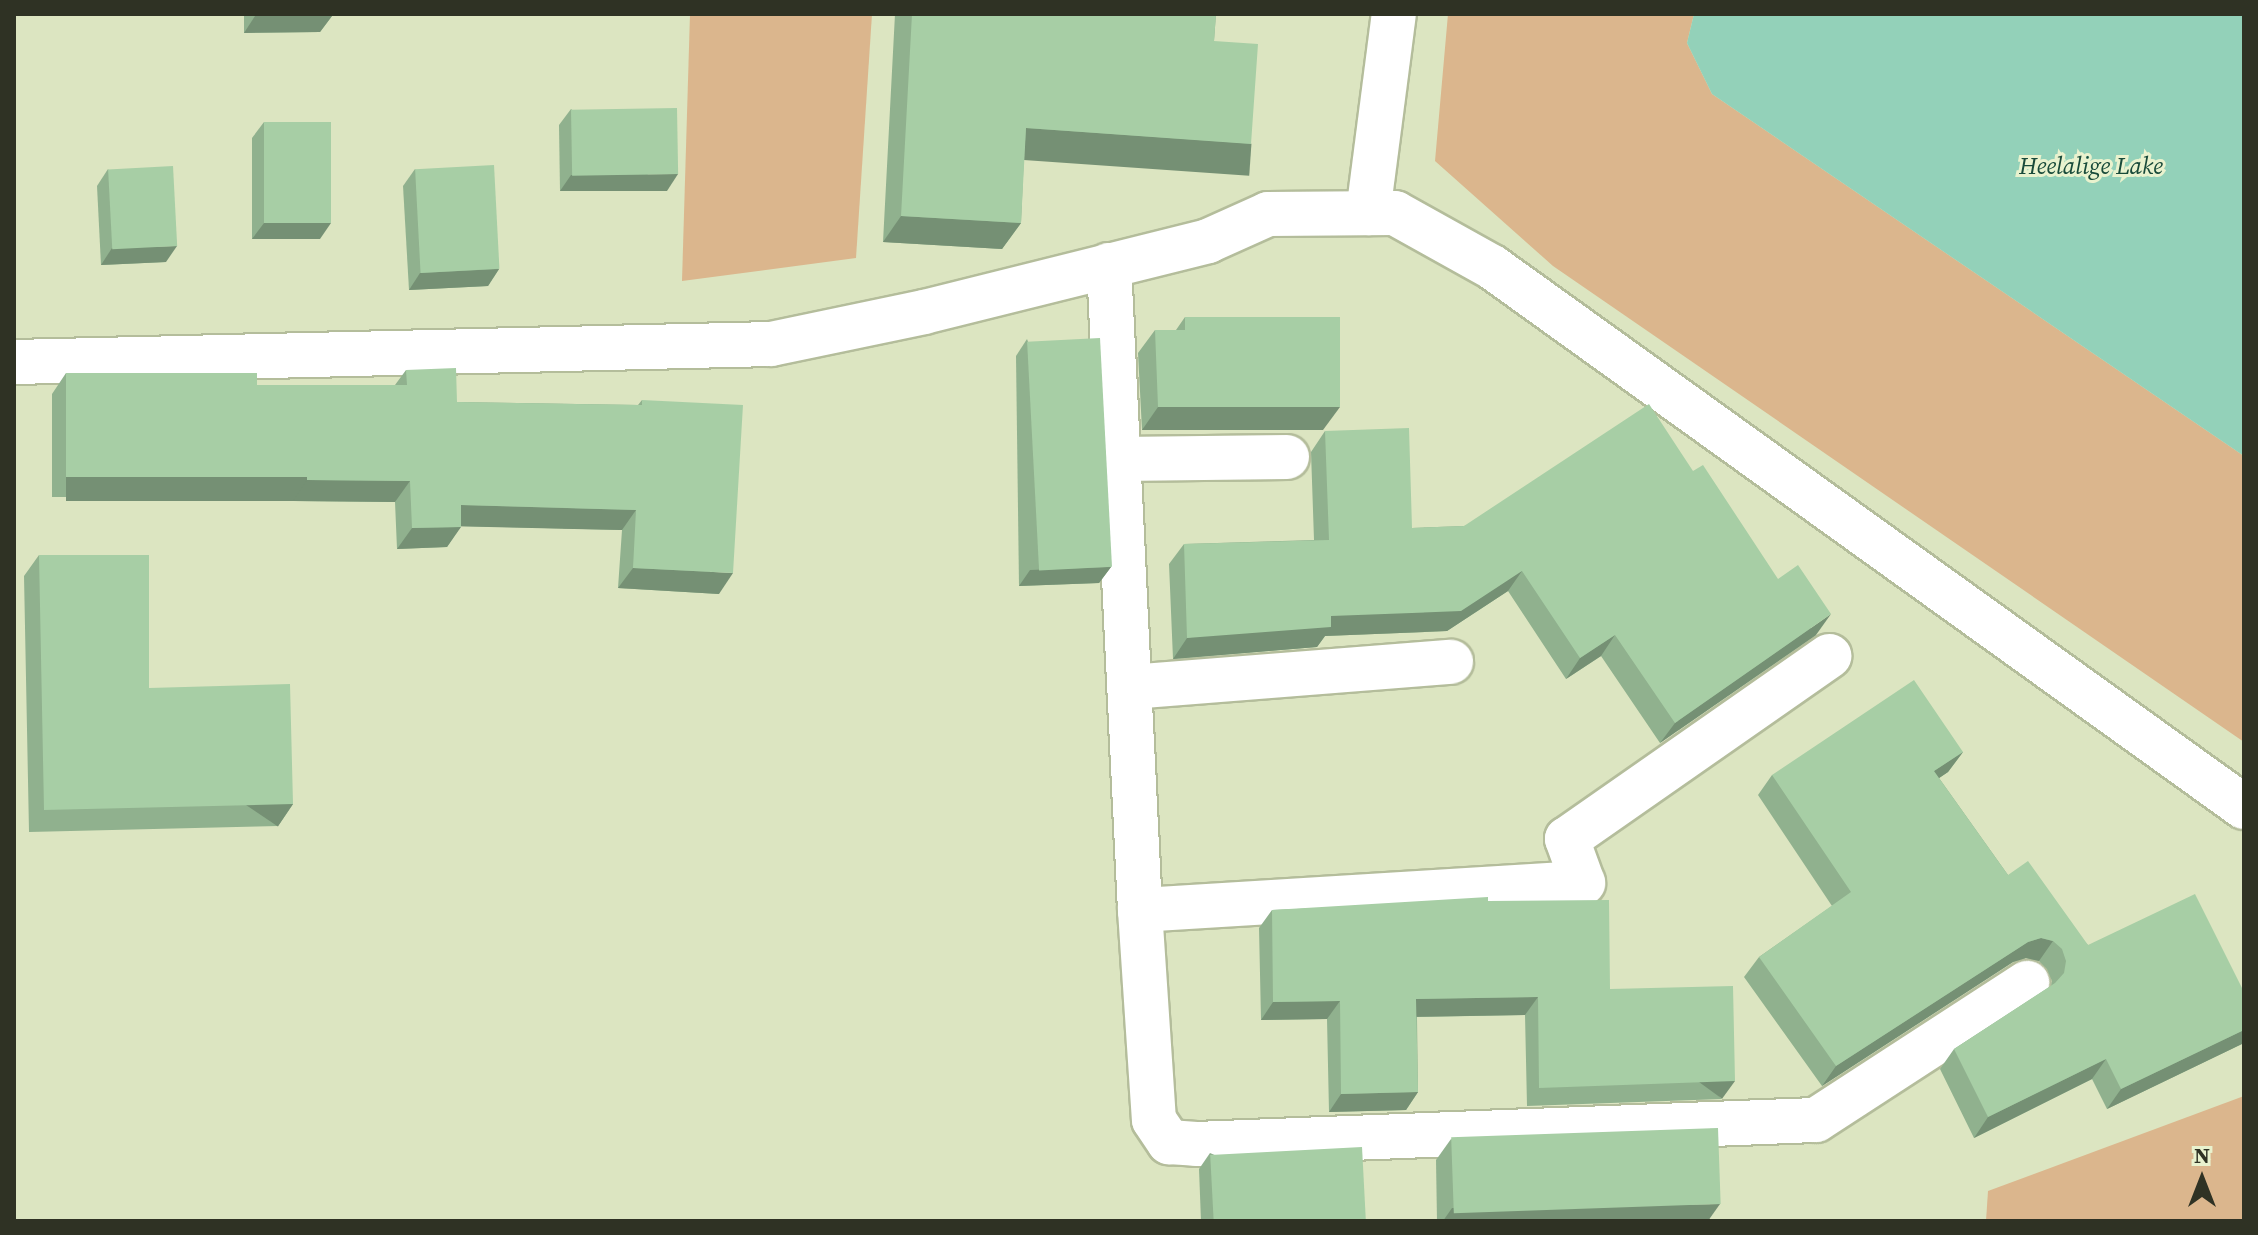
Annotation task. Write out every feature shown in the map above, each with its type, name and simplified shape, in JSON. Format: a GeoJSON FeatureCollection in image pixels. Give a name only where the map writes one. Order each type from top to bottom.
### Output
{"type":"FeatureCollection","features":[{"type":"Feature","properties":{"kind":"street"},"geometry":{"type":"LineString","coordinates":[[1368,213],[1394,14]]}},
{"type":"Feature","properties":{"kind":"street"},"geometry":{"type":"LineString","coordinates":[[14,362],[771,344],[924,312],[1208,241],[1268,214],[1395,213],[1492,267],[2244,807]]}},
{"type":"Feature","properties":{"kind":"street"},"geometry":{"type":"LineString","coordinates":[[1109,265],[1121,459],[1140,910],[1154,1120],[1169,1142],[1196,1144],[1816,1120],[2027,983]]}},
{"type":"Feature","properties":{"kind":"street"},"geometry":{"type":"LineString","coordinates":[[1121,459],[1287,457]]}},
{"type":"Feature","properties":{"kind":"street"},"geometry":{"type":"LineString","coordinates":[[1140,910],[1583,883],[1567,839],[1829,656]]}},
{"type":"Feature","properties":{"kind":"street"},"geometry":{"type":"LineString","coordinates":[[1130,687],[1451,662]]}},
{"type":"Feature","properties":{"kind":"shaded area"},"geometry":{"type":"Polygon","coordinates":[[[690,14],[872,14],[856,258],[682,281],[690,14]]]}},
{"type":"Feature","properties":{"kind":"shaded area"},"geometry":{"type":"Polygon","coordinates":[[[1448,14],[1694,14],[1687,43],[1712,94],[2244,456],[2244,742],[1553,266],[1435,161],[1448,14]]]}},
{"type":"Feature","properties":{"kind":"shaded area"},"geometry":{"type":"Polygon","coordinates":[[[2244,1096],[2244,1221],[1986,1221],[1988,1191],[2244,1096]]]}},
{"type":"Feature","properties":{"kind":"water","name":"Heelalige Lake"},"geometry":{"type":"Polygon","coordinates":[[[1694,14],[2244,14],[2244,456],[1712,94],[1687,43],[1694,14]]]}},
{"type":"Feature","properties":{"kind":"building"},"geometry":{"type":"Polygon","coordinates":[[[332,14],[332,16],[255,16],[332,14]]]}},
{"type":"Feature","properties":{"kind":"building"},"geometry":{"type":"Polygon","coordinates":[[[912,14],[1216,14],[1214,41],[1258,44],[1251,144],[1026,128],[1021,223],[901,216],[912,14]]]}},
{"type":"Feature","properties":{"kind":"building"},"geometry":{"type":"Polygon","coordinates":[[[677,108],[678,174],[572,176],[571,110],[677,108]]]}},
{"type":"Feature","properties":{"kind":"building"},"geometry":{"type":"Polygon","coordinates":[[[264,122],[331,122],[331,223],[264,223],[264,122]]]}},
{"type":"Feature","properties":{"kind":"building"},"geometry":{"type":"Polygon","coordinates":[[[494,165],[499,269],[421,273],[415,169],[494,165]]]}},
{"type":"Feature","properties":{"kind":"building"},"geometry":{"type":"Polygon","coordinates":[[[173,166],[177,246],[112,249],[108,169],[173,166]]]}},
{"type":"Feature","properties":{"kind":"building"},"geometry":{"type":"Polygon","coordinates":[[[1185,317],[1340,317],[1340,407],[1158,407],[1155,330],[1185,330],[1185,317]]]}},
{"type":"Feature","properties":{"kind":"building"},"geometry":{"type":"Polygon","coordinates":[[[1100,338],[1112,567],[1039,571],[1027,342],[1100,338]]]}},
{"type":"Feature","properties":{"kind":"building"},"geometry":{"type":"Polygon","coordinates":[[[456,368],[457,402],[642,405],[642,400],[743,405],[733,573],[633,568],[636,510],[461,505],[461,527],[412,528],[410,481],[307,480],[307,477],[66,477],[66,373],[257,373],[257,385],[407,385],[406,370],[456,368]]]}},
{"type":"Feature","properties":{"kind":"building"},"geometry":{"type":"Polygon","coordinates":[[[1649,404],[1693,471],[1703,465],[1778,579],[1798,565],[1831,614],[1675,723],[1615,635],[1580,658],[1522,571],[1461,611],[1331,616],[1331,627],[1187,638],[1184,544],[1329,540],[1325,431],[1409,428],[1412,528],[1464,526],[1649,404]]]}},
{"type":"Feature","properties":{"kind":"building"},"geometry":{"type":"Polygon","coordinates":[[[39,555],[149,555],[149,688],[290,684],[293,804],[44,810],[39,555]]]}},
{"type":"Feature","properties":{"kind":"building"},"geometry":{"type":"Polygon","coordinates":[[[1914,680],[1963,752],[1934,771],[2008,875],[2028,861],[2088,945],[2195,894],[2244,992],[2244,1030],[2121,1089],[2106,1059],[1988,1117],[1954,1049],[2055,983],[2064,973],[2066,961],[2062,949],[2053,941],[2041,938],[2028,942],[1836,1066],[1759,957],[1851,892],[1772,775],[1914,680]]]}},
{"type":"Feature","properties":{"kind":"building"},"geometry":{"type":"Polygon","coordinates":[[[1488,897],[1488,901],[1609,900],[1610,989],[1733,986],[1735,1081],[1539,1088],[1538,997],[1416,999],[1418,1092],[1341,1094],[1340,1001],[1273,1002],[1272,910],[1488,897]]]}},
{"type":"Feature","properties":{"kind":"building"},"geometry":{"type":"Polygon","coordinates":[[[1718,1128],[1721,1204],[1454,1213],[1451,1137],[1718,1128]]]}},
{"type":"Feature","properties":{"kind":"building"},"geometry":{"type":"Polygon","coordinates":[[[1362,1147],[1366,1221],[1214,1221],[1210,1155],[1362,1147]]]}}]}
